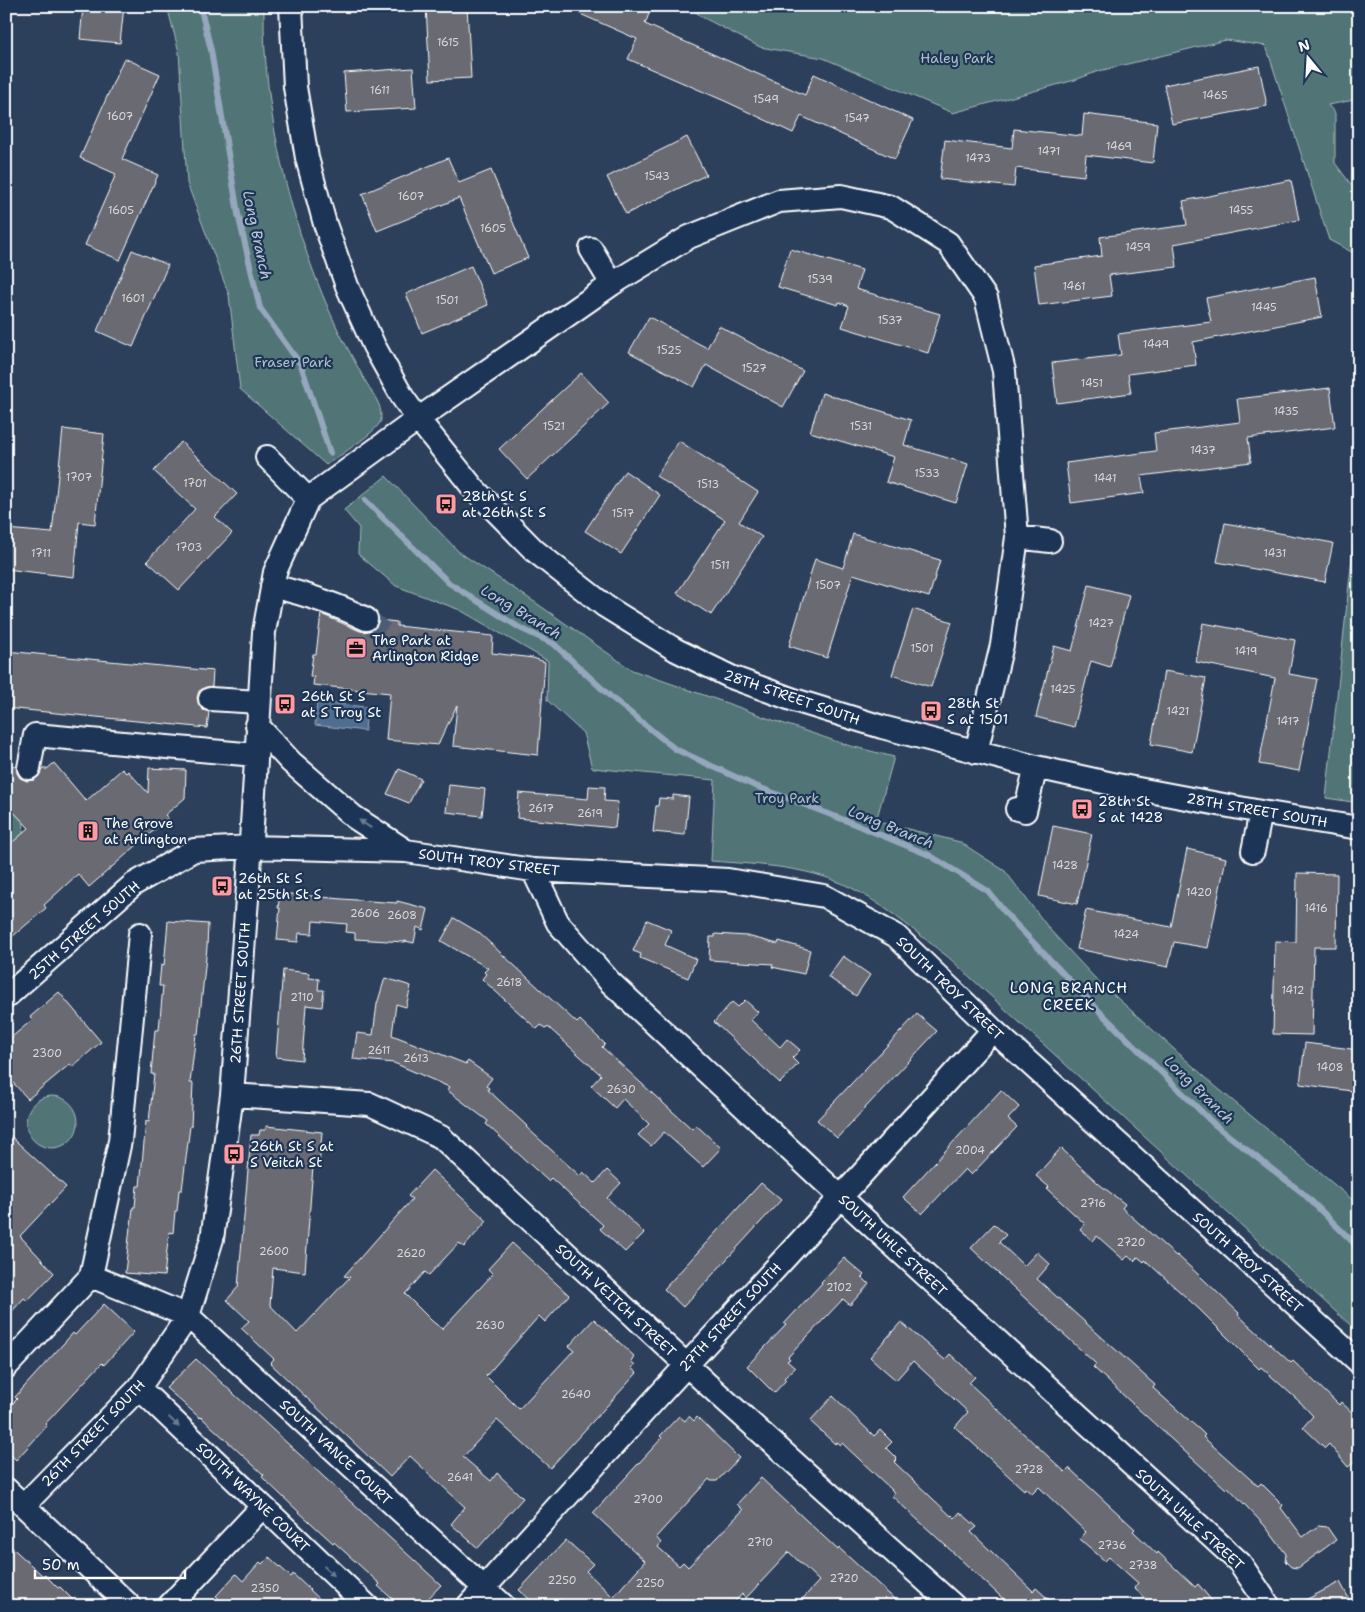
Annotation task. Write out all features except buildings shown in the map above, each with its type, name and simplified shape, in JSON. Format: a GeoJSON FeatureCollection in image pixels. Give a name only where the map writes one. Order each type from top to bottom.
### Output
{"type":"FeatureCollection","features":[{"type":"Feature","properties":{"kind":"street","name":"28TH STREET SOUTH"},"geometry":{"type":"LineString","coordinates":[[290,6],[294,87],[307,158],[325,224],[347,286],[374,346],[403,398],[474,490],[535,551],[605,606],[676,650],[731,677],[794,700],[882,727],[1036,767],[1117,785],[1359,828]]}},
{"type":"Feature","properties":{"kind":"street","name":"26TH STREET SOUTH"},"geometry":{"type":"LineString","coordinates":[[24,1505],[139,1388],[188,1316],[212,1239],[232,1095],[264,632],[275,572],[308,499],[418,419],[612,284],[689,237],[779,201],[841,196],[891,207],[948,243],[986,298],[1004,372],[1017,537],[1002,645],[976,752]]}},
{"type":"Feature","properties":{"kind":"street"},"geometry":{"type":"LineString","coordinates":[[591,249],[612,284]]}},
{"type":"Feature","properties":{"kind":"street"},"geometry":{"type":"LineString","coordinates":[[266,457],[308,499]]}},
{"type":"Feature","properties":{"kind":"street"},"geometry":{"type":"LineString","coordinates":[[1017,537],[1050,541]]}},
{"type":"Feature","properties":{"kind":"street"},"geometry":{"type":"LineString","coordinates":[[272,586],[297,592],[337,606],[366,619]]}},
{"type":"Feature","properties":{"kind":"street"},"geometry":{"type":"LineString","coordinates":[[210,699],[259,702]]}},
{"type":"Feature","properties":{"kind":"street"},"geometry":{"type":"LineString","coordinates":[[257,725],[291,762],[354,816],[406,851]]}},
{"type":"Feature","properties":{"kind":"street"},"geometry":{"type":"LineString","coordinates":[[29,768],[35,735],[255,755]]}},
{"type":"Feature","properties":{"kind":"street"},"geometry":{"type":"LineString","coordinates":[[1017,809],[1025,811],[1036,767]]}},
{"type":"Feature","properties":{"kind":"street"},"geometry":{"type":"LineString","coordinates":[[1253,851],[1261,812]]}},
{"type":"Feature","properties":{"kind":"street","name":"SOUTH TROY STREET"},"geometry":{"type":"LineString","coordinates":[[250,847],[406,851],[533,870],[728,880],[824,896],[896,936],[993,1030],[1359,1362]]}},
{"type":"Feature","properties":{"kind":"street","name":"25TH STREET SOUTH"},"geometry":{"type":"LineString","coordinates":[[6,997],[134,884],[194,850],[250,847]]}},
{"type":"Feature","properties":{"kind":"street","name":"SOUTH UHLE STREET"},"geometry":{"type":"LineString","coordinates":[[533,870],[558,923],[610,982],[841,1198],[1240,1563],[1269,1606]]}},
{"type":"Feature","properties":{"kind":"street"},"geometry":{"type":"LineString","coordinates":[[6,1367],[91,1276],[120,1141],[140,934]]}},
{"type":"Feature","properties":{"kind":"street","name":"27TH STREET SOUTH"},"geometry":{"type":"LineString","coordinates":[[468,1606],[686,1364],[841,1198],[993,1030]]}},
{"type":"Feature","properties":{"kind":"street","name":"SOUTH VEITCH STREET"},"geometry":{"type":"LineString","coordinates":[[232,1095],[370,1104],[441,1137],[686,1364],[954,1606]]}},
{"type":"Feature","properties":{"kind":"street"},"geometry":{"type":"LineString","coordinates":[[91,1276],[188,1316]]}},
{"type":"Feature","properties":{"kind":"street","name":"SOUTH VANCE COURT"},"geometry":{"type":"LineString","coordinates":[[188,1316],[363,1464],[484,1588],[504,1606]]}},
{"type":"Feature","properties":{"kind":"street","name":"SOUTH WAYNE COURT"},"geometry":{"type":"LineString","coordinates":[[139,1388],[367,1606]]}},
{"type":"Feature","properties":{"kind":"street"},"geometry":{"type":"LineString","coordinates":[[6,1489],[130,1606]]}},
{"type":"Feature","properties":{"kind":"street"},"geometry":{"type":"LineString","coordinates":[[169,1606],[262,1507]]}},
{"type":"Feature","properties":{"kind":"green space","name":"Fraser Park"},"geometry":{"type":"Polygon","coordinates":[[[167,6],[264,6],[268,89],[284,173],[295,215],[322,295],[339,332],[381,410],[381,420],[373,431],[326,465],[240,389],[229,295],[187,183],[179,52],[167,6]]]}},
{"type":"Feature","properties":{"kind":"green space","name":"Haley Park"},"geometry":{"type":"Polygon","coordinates":[[[688,6],[1359,6],[1359,99],[1328,105],[1335,113],[1335,163],[1353,187],[1359,224],[1359,256],[1329,240],[1266,46],[1226,40],[1099,71],[1075,80],[953,113],[823,58],[760,47],[702,17],[688,6]]]}},
{"type":"Feature","properties":{"kind":"green space","name":"Troy Park"},"geometry":{"type":"Polygon","coordinates":[[[386,476],[459,552],[632,670],[847,745],[894,757],[876,821],[960,842],[1005,871],[1051,931],[1094,977],[1215,1086],[1359,1205],[1359,1333],[948,957],[893,914],[859,892],[842,883],[824,877],[787,868],[711,861],[715,780],[592,768],[583,733],[547,700],[548,661],[460,610],[396,586],[358,554],[359,528],[344,510],[386,476]]]}},
{"type":"Feature","properties":{"kind":"green space"},"geometry":{"type":"Polygon","coordinates":[[[1359,535],[1359,803],[1326,798],[1354,538],[1359,535]]]}},
{"type":"Feature","properties":{"kind":"green space"},"geometry":{"type":"Polygon","coordinates":[[[6,804],[26,811],[19,817],[24,823],[22,840],[15,846],[12,843],[6,848],[6,804]]]}},
{"type":"Feature","properties":{"kind":"green space"},"geometry":{"type":"Polygon","coordinates":[[[52,1096],[62,1098],[70,1104],[76,1112],[78,1122],[76,1132],[70,1140],[62,1146],[52,1148],[42,1146],[34,1140],[28,1132],[26,1122],[28,1112],[34,1104],[42,1098],[52,1096]]]}},
{"type":"Feature","properties":{"kind":"water"},"geometry":{"type":"Polygon","coordinates":[[[317,702],[367,707],[365,731],[315,725],[317,702]]]}},
{"type":"Feature","properties":{"kind":"waterway","name":"Long Branch"},"geometry":{"type":"LineString","coordinates":[[200,6],[211,50],[238,214],[260,308],[301,365],[330,453]]}},
{"type":"Feature","properties":{"kind":"waterway","name":"Long Branch"},"geometry":{"type":"LineString","coordinates":[[365,500],[449,583],[520,628],[554,644],[612,698],[675,749],[753,785],[929,855],[988,891],[1008,916],[1102,1014],[1215,1125],[1304,1194],[1359,1248]]}},
{"type":"Feature","properties":{"kind":"tunnel"},"geometry":{"type":"LineString","coordinates":[[366,619],[395,642]]}},
{"type":"Feature","properties":{"kind":"place","name":"28th St S at 26th St S"},"geometry":{"type":"Point","coordinates":[446,504]}},
{"type":"Feature","properties":{"kind":"place","name":"The Park at Arlington Ridge"},"geometry":{"type":"Point","coordinates":[356,648]}},
{"type":"Feature","properties":{"kind":"place","name":"26th St S at S Troy St"},"geometry":{"type":"Point","coordinates":[285,704]}},
{"type":"Feature","properties":{"kind":"place","name":"28th St S at 1501"},"geometry":{"type":"Point","coordinates":[931,711]}},
{"type":"Feature","properties":{"kind":"place","name":"28th St S at 1428"},"geometry":{"type":"Point","coordinates":[1082,809]}},
{"type":"Feature","properties":{"kind":"place","name":"The Grove at Arlington"},"geometry":{"type":"Point","coordinates":[88,831]}},
{"type":"Feature","properties":{"kind":"place","name":"26th St S at 25th St S"},"geometry":{"type":"Point","coordinates":[222,886]}},
{"type":"Feature","properties":{"kind":"place","name":"26th St S at S Veitch St"},"geometry":{"type":"Point","coordinates":[234,1154]}},
{"type":"Feature","properties":{"kind":"district","name":"LONG BRANCH CREEK"},"geometry":{"type":"Point","coordinates":[1069,996]}}]}
